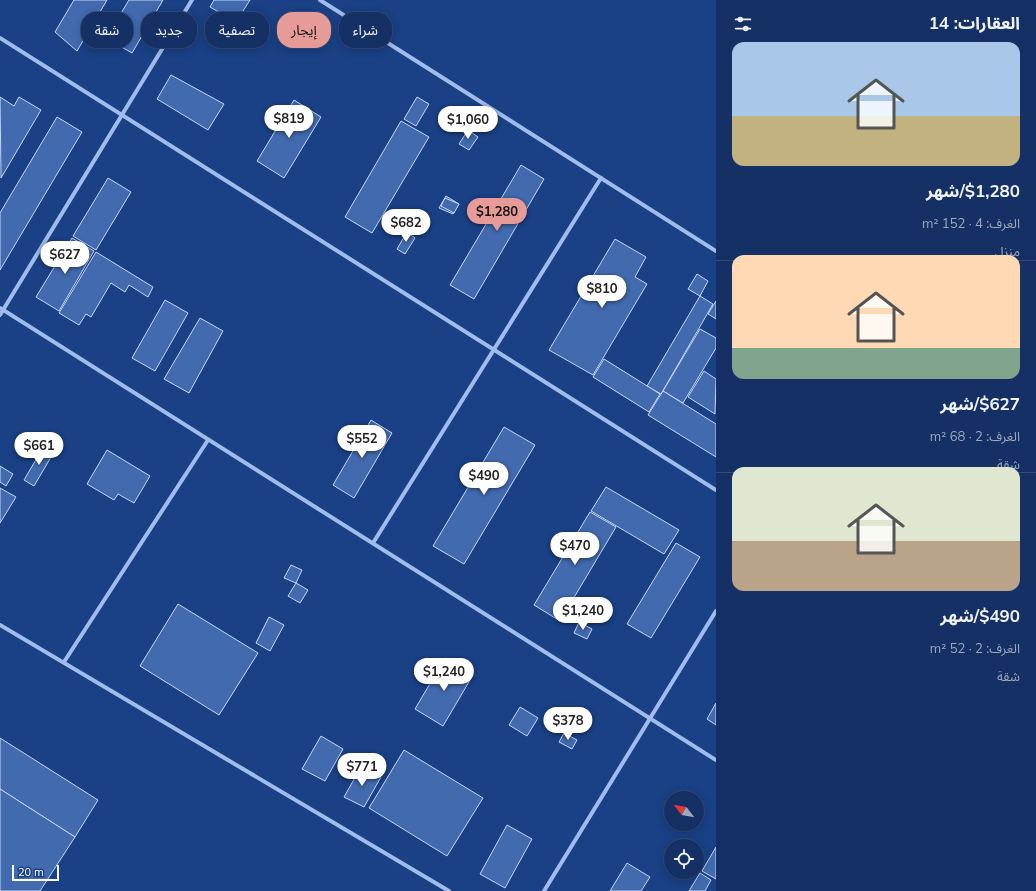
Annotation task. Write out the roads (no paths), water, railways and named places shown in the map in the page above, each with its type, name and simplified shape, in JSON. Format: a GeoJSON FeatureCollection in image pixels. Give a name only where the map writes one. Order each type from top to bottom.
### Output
{"type":"FeatureCollection","features":[{"type":"Feature","properties":{"kind":"street"},"geometry":{"type":"LineString","coordinates":[[0,315],[2,309],[192,0]]}},
{"type":"Feature","properties":{"kind":"street"},"geometry":{"type":"LineString","coordinates":[[320,0],[716,251]]}},
{"type":"Feature","properties":{"kind":"street"},"geometry":{"type":"LineString","coordinates":[[0,38],[716,490]]}},
{"type":"Feature","properties":{"kind":"street"},"geometry":{"type":"LineString","coordinates":[[373,543],[602,178]]}},
{"type":"Feature","properties":{"kind":"street"},"geometry":{"type":"LineString","coordinates":[[2,309],[716,760]]}},
{"type":"Feature","properties":{"kind":"street"},"geometry":{"type":"LineString","coordinates":[[64,662],[208,440]]}},
{"type":"Feature","properties":{"kind":"street"},"geometry":{"type":"LineString","coordinates":[[544,891],[716,611]]}},
{"type":"Feature","properties":{"kind":"street"},"geometry":{"type":"LineString","coordinates":[[0,625],[448,891]]}}]}
